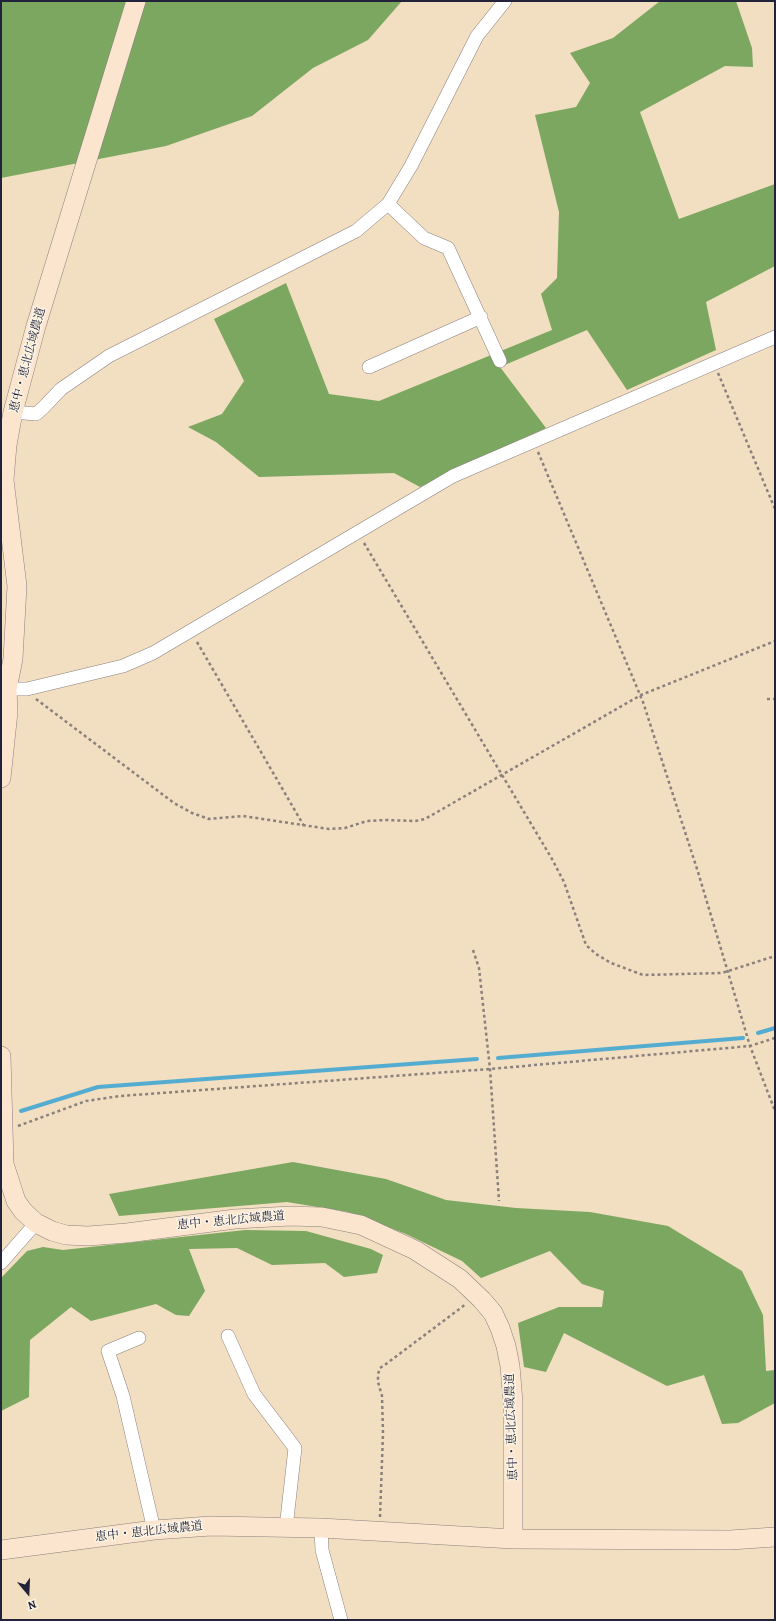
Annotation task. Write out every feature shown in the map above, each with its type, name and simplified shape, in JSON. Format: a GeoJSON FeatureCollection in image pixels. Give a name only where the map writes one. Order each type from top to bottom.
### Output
{"type":"FeatureCollection","features":[{"type":"Feature","properties":{"kind":"street","name":"恵中・恵北広域農道"},"geometry":{"type":"LineString","coordinates":[[1,778],[8,712],[4,689],[13,659],[17,586],[4,480],[7,445],[13,412],[36,326],[136,1]]}},
{"type":"Feature","properties":{"kind":"street"},"geometry":{"type":"LineString","coordinates":[[13,412],[36,414],[61,390],[109,356],[356,231],[388,204],[411,166],[477,36],[505,1]]}},
{"type":"Feature","properties":{"kind":"street"},"geometry":{"type":"LineString","coordinates":[[388,204],[424,238],[448,248],[500,361]]}},
{"type":"Feature","properties":{"kind":"street"},"geometry":{"type":"LineString","coordinates":[[369,367],[481,317]]}},
{"type":"Feature","properties":{"kind":"street"},"geometry":{"type":"LineString","coordinates":[[4,689],[27,690],[123,666],[153,654],[453,476],[533,440],[775,337]]}},
{"type":"Feature","properties":{"kind":"street","name":"恵中・恵北広域農道"},"geometry":{"type":"LineString","coordinates":[[1,1056],[4,1164],[11,1189],[16,1200],[23,1211],[36,1223],[52,1231],[66,1235],[88,1236],[127,1233],[235,1219],[290,1216],[322,1217],[361,1225],[415,1250],[460,1279],[476,1294],[493,1313],[506,1346],[510,1366],[513,1402],[513,1539]]}},
{"type":"Feature","properties":{"kind":"street"},"geometry":{"type":"LineString","coordinates":[[1,1262],[36,1223]]}},
{"type":"Feature","properties":{"kind":"street"},"geometry":{"type":"LineString","coordinates":[[228,1336],[254,1394],[295,1448],[286,1528]]}},
{"type":"Feature","properties":{"kind":"street"},"geometry":{"type":"LineString","coordinates":[[139,1338],[108,1351],[123,1396],[154,1530]]}},
{"type":"Feature","properties":{"kind":"street","name":"恵中・恵北広域農道"},"geometry":{"type":"LineString","coordinates":[[1,1549],[154,1530],[211,1526],[321,1528],[513,1539],[730,1540],[775,1537]]}},
{"type":"Feature","properties":{"kind":"street"},"geometry":{"type":"LineString","coordinates":[[321,1528],[322,1550],[341,1620]]}},
{"type":"Feature","properties":{"kind":"path"},"geometry":{"type":"LineString","coordinates":[[714,363],[775,509]]}},
{"type":"Feature","properties":{"kind":"path"},"geometry":{"type":"LineString","coordinates":[[533,440],[641,695],[728,971],[750,1046],[775,1111]]}},
{"type":"Feature","properties":{"kind":"path"},"geometry":{"type":"LineString","coordinates":[[358,532],[555,865],[564,882],[586,945],[596,954],[611,963],[643,975],[722,973],[775,956]]}},
{"type":"Feature","properties":{"kind":"path"},"geometry":{"type":"LineString","coordinates":[[191,632],[304,826]]}},
{"type":"Feature","properties":{"kind":"path"},"geometry":{"type":"LineString","coordinates":[[27,690],[47,708],[174,803],[192,813],[209,819],[242,816],[328,829],[345,828],[367,820],[415,821],[425,819],[641,695],[775,641]]}},
{"type":"Feature","properties":{"kind":"path"},"geometry":{"type":"LineString","coordinates":[[767,699],[775,698]]}},
{"type":"Feature","properties":{"kind":"path"},"geometry":{"type":"LineString","coordinates":[[473,950],[479,968],[490,1069],[499,1200]]}},
{"type":"Feature","properties":{"kind":"path"},"geometry":{"type":"LineString","coordinates":[[3,1131],[86,1101],[120,1096],[490,1069],[750,1046],[775,1038]]}},
{"type":"Feature","properties":{"kind":"path"},"geometry":{"type":"LineString","coordinates":[[380,1532],[383,1433],[382,1396],[378,1382],[380,1368],[466,1304],[476,1294]]}},
{"type":"Feature","properties":{"kind":"green space"},"geometry":{"type":"Polygon","coordinates":[[[1,1],[402,1],[368,40],[313,68],[252,116],[166,146],[1,178],[1,1]]]}},
{"type":"Feature","properties":{"kind":"green space"},"geometry":{"type":"Polygon","coordinates":[[[660,1],[736,1],[752,48],[753,67],[725,66],[640,112],[679,219],[775,184],[775,266],[706,302],[716,350],[627,390],[587,330],[500,367],[546,428],[420,487],[394,473],[259,477],[216,442],[188,427],[222,414],[244,381],[214,319],[286,283],[329,394],[379,401],[552,330],[541,294],[557,278],[559,212],[535,115],[576,107],[590,83],[570,53],[613,38],[660,1]]]}},
{"type":"Feature","properties":{"kind":"green space"},"geometry":{"type":"Polygon","coordinates":[[[293,1162],[386,1179],[446,1200],[516,1208],[590,1212],[668,1226],[742,1271],[763,1315],[766,1371],[775,1370],[775,1403],[738,1423],[722,1424],[704,1375],[667,1386],[564,1333],[546,1372],[524,1367],[518,1323],[559,1307],[602,1307],[604,1291],[582,1284],[550,1251],[481,1278],[462,1261],[406,1234],[348,1212],[287,1202],[119,1216],[109,1194],[293,1162]]]}},
{"type":"Feature","properties":{"kind":"green space"},"geometry":{"type":"Polygon","coordinates":[[[245,1230],[306,1231],[371,1249],[383,1255],[377,1273],[344,1277],[325,1263],[272,1265],[237,1248],[189,1249],[205,1291],[189,1316],[176,1315],[156,1304],[91,1321],[71,1307],[30,1340],[29,1397],[1,1411],[1,1278],[27,1251],[43,1247],[63,1250],[245,1230]]]}},
{"type":"Feature","properties":{"kind":"waterway"},"geometry":{"type":"LineString","coordinates":[[758,1033],[775,1028]]}},
{"type":"Feature","properties":{"kind":"waterway"},"geometry":{"type":"LineString","coordinates":[[498,1058],[743,1038]]}},
{"type":"Feature","properties":{"kind":"waterway"},"geometry":{"type":"LineString","coordinates":[[21,1111],[98,1087],[477,1059]]}}]}
